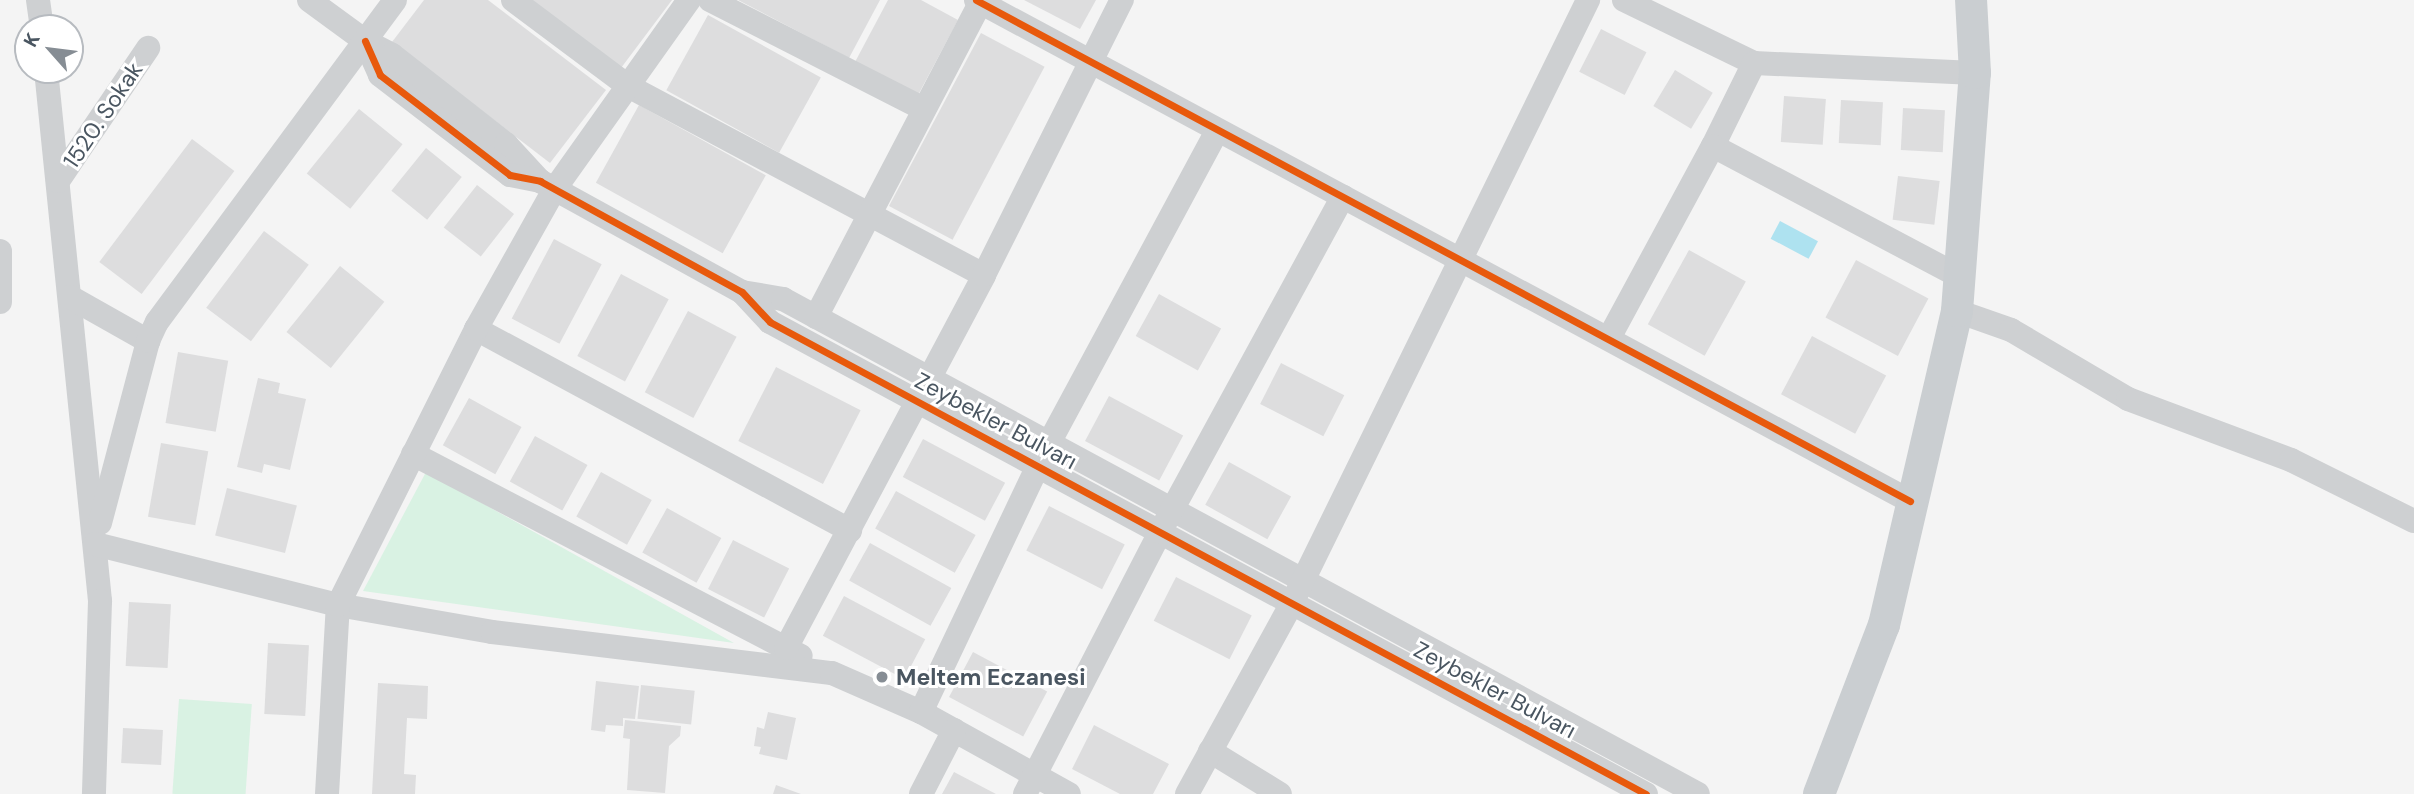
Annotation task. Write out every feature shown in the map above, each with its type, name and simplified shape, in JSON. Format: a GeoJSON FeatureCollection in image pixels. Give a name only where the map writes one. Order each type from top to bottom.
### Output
{"type":"FeatureCollection","features":[{"type":"Feature","properties":{"kind":"main road"},"geometry":{"type":"LineString","coordinates":[[1819,794],[1884,625],[1910,501],[1957,311],[1962,278],[1975,73],[1971,0]]}},
{"type":"Feature","properties":{"kind":"street","name":"Zeybekler Bulvarı"},"geometry":{"type":"LineString","coordinates":[[309,0],[365,41],[393,55],[506,144],[547,186],[742,292],[770,322],[1646,794]]}},
{"type":"Feature","properties":{"kind":"street"},"geometry":{"type":"LineString","coordinates":[[95,544],[148,341],[217,238],[395,0]]}},
{"type":"Feature","properties":{"kind":"street"},"geometry":{"type":"LineString","coordinates":[[513,0],[628,86],[984,275]]}},
{"type":"Feature","properties":{"kind":"street"},"geometry":{"type":"LineString","coordinates":[[327,794],[338,605],[547,186],[628,86],[689,0]]}},
{"type":"Feature","properties":{"kind":"street"},"geometry":{"type":"LineString","coordinates":[[710,0],[924,109]]}},
{"type":"Feature","properties":{"kind":"street"},"geometry":{"type":"LineString","coordinates":[[786,648],[984,275],[1122,0]]}},
{"type":"Feature","properties":{"kind":"street"},"geometry":{"type":"LineString","coordinates":[[1186,794],[1304,580],[1459,257],[1588,0]]}},
{"type":"Feature","properties":{"kind":"street"},"geometry":{"type":"LineString","coordinates":[[1624,0],[1754,63],[1975,73]]}},
{"type":"Feature","properties":{"kind":"street"},"geometry":{"type":"LineString","coordinates":[[816,317],[980,1],[1217,131],[1459,257],[1910,501]]}},
{"type":"Feature","properties":{"kind":"street","name":"1520. Sokak"},"geometry":{"type":"LineString","coordinates":[[58,181],[148,48]]}},
{"type":"Feature","properties":{"kind":"street"},"geometry":{"type":"LineString","coordinates":[[1609,338],[1713,146],[1754,63]]}},
{"type":"Feature","properties":{"kind":"street"},"geometry":{"type":"LineString","coordinates":[[48,84],[100,601],[94,794]]}},
{"type":"Feature","properties":{"kind":"street"},"geometry":{"type":"LineString","coordinates":[[921,712],[1049,443],[1217,131]]}},
{"type":"Feature","properties":{"kind":"street"},"geometry":{"type":"LineString","coordinates":[[1713,146],[1962,278]]}},
{"type":"Feature","properties":{"kind":"street"},"geometry":{"type":"LineString","coordinates":[[1030,785],[1160,532],[1343,197]]}},
{"type":"Feature","properties":{"kind":"street"},"geometry":{"type":"LineString","coordinates":[[0,251],[0,302]]}},
{"type":"Feature","properties":{"kind":"street","name":"Zeybekler Bulvarı"},"geometry":{"type":"LineString","coordinates":[[742,292],[783,299],[1698,794]]}},
{"type":"Feature","properties":{"kind":"street"},"geometry":{"type":"LineString","coordinates":[[70,297],[148,341]]}},
{"type":"Feature","properties":{"kind":"street"},"geometry":{"type":"LineString","coordinates":[[1957,311],[2011,330],[2128,398],[2291,460],[2414,521]]}},
{"type":"Feature","properties":{"kind":"street"},"geometry":{"type":"LineString","coordinates":[[476,329],[850,530]]}},
{"type":"Feature","properties":{"kind":"street"},"geometry":{"type":"LineString","coordinates":[[413,454],[832,673],[921,712],[954,730],[1030,785],[1069,794]]}},
{"type":"Feature","properties":{"kind":"street"},"geometry":{"type":"LineString","coordinates":[[95,544],[338,605],[492,632],[832,673]]}},
{"type":"Feature","properties":{"kind":"street"},"geometry":{"type":"LineString","coordinates":[[1548,741],[1560,719]]}},
{"type":"Feature","properties":{"kind":"street"},"geometry":{"type":"LineString","coordinates":[[920,794],[954,730]]}},
{"type":"Feature","properties":{"kind":"street"},"geometry":{"type":"LineString","coordinates":[[1210,751],[1280,794]]}},
{"type":"Feature","properties":{"kind":"green space"},"geometry":{"type":"Polygon","coordinates":[[[426,472],[734,643],[363,591],[426,472]]]}},
{"type":"Feature","properties":{"kind":"green space"},"geometry":{"type":"Polygon","coordinates":[[[179,699],[252,704],[246,794],[172,794],[179,699]]]}},
{"type":"Feature","properties":{"kind":"water"},"geometry":{"type":"Polygon","coordinates":[[[1780,221],[1818,241],[1809,259],[1771,239],[1780,221]]]}},
{"type":"Feature","properties":{"kind":"building"},"geometry":{"type":"Polygon","coordinates":[[[424,0],[488,0],[606,90],[550,163],[392,42],[424,0]]]}},
{"type":"Feature","properties":{"kind":"building"},"geometry":{"type":"Polygon","coordinates":[[[531,0],[672,0],[621,68],[531,0]]]}},
{"type":"Feature","properties":{"kind":"building"},"geometry":{"type":"Polygon","coordinates":[[[738,0],[880,0],[849,58],[738,0]]]}},
{"type":"Feature","properties":{"kind":"building"},"geometry":{"type":"Polygon","coordinates":[[[888,0],[921,0],[958,20],[918,95],[855,62],[888,0]]]}},
{"type":"Feature","properties":{"kind":"building"},"geometry":{"type":"Polygon","coordinates":[[[1024,0],[1096,0],[1080,29],[1024,0]]]}},
{"type":"Feature","properties":{"kind":"building"},"geometry":{"type":"Polygon","coordinates":[[[708,15],[821,78],[779,153],[666,90],[708,15]]]}},
{"type":"Feature","properties":{"kind":"building"},"geometry":{"type":"Polygon","coordinates":[[[1601,29],[1646,52],[1625,95],[1579,72],[1601,29]]]}},
{"type":"Feature","properties":{"kind":"building"},"geometry":{"type":"Polygon","coordinates":[[[981,33],[1045,67],[953,240],[889,206],[981,33]]]}},
{"type":"Feature","properties":{"kind":"building"},"geometry":{"type":"Polygon","coordinates":[[[1675,70],[1713,93],[1691,129],[1653,106],[1675,70]]]}},
{"type":"Feature","properties":{"kind":"building"},"geometry":{"type":"Polygon","coordinates":[[[1784,96],[1826,99],[1823,145],[1781,142],[1784,96]]]}},
{"type":"Feature","properties":{"kind":"building"},"geometry":{"type":"Polygon","coordinates":[[[1841,100],[1883,102],[1881,145],[1839,143],[1841,100]]]}},
{"type":"Feature","properties":{"kind":"building"},"geometry":{"type":"Polygon","coordinates":[[[639,105],[766,175],[723,253],[596,183],[639,105]]]}},
{"type":"Feature","properties":{"kind":"building"},"geometry":{"type":"Polygon","coordinates":[[[1903,108],[1945,110],[1943,152],[1901,150],[1903,108]]]}},
{"type":"Feature","properties":{"kind":"building"},"geometry":{"type":"Polygon","coordinates":[[[359,109],[403,144],[350,209],[307,174],[359,109]]]}},
{"type":"Feature","properties":{"kind":"building"},"geometry":{"type":"Polygon","coordinates":[[[192,139],[234,171],[142,294],[99,262],[192,139]]]}},
{"type":"Feature","properties":{"kind":"building"},"geometry":{"type":"Polygon","coordinates":[[[426,148],[462,177],[427,220],[391,191],[426,148]]]}},
{"type":"Feature","properties":{"kind":"building"},"geometry":{"type":"Polygon","coordinates":[[[1898,176],[1940,181],[1934,225],[1893,220],[1898,176]]]}},
{"type":"Feature","properties":{"kind":"building"},"geometry":{"type":"Polygon","coordinates":[[[477,185],[514,214],[481,256],[444,228],[477,185]]]}},
{"type":"Feature","properties":{"kind":"building"},"geometry":{"type":"Polygon","coordinates":[[[264,231],[309,265],[251,341],[206,308],[264,231]]]}},
{"type":"Feature","properties":{"kind":"building"},"geometry":{"type":"Polygon","coordinates":[[[554,239],[602,264],[559,344],[512,318],[554,239]]]}},
{"type":"Feature","properties":{"kind":"building"},"geometry":{"type":"Polygon","coordinates":[[[1689,250],[1746,282],[1705,356],[1648,324],[1689,250]]]}},
{"type":"Feature","properties":{"kind":"building"},"geometry":{"type":"Polygon","coordinates":[[[1856,260],[1928,298],[1898,356],[1825,317],[1856,260]]]}},
{"type":"Feature","properties":{"kind":"building"},"geometry":{"type":"Polygon","coordinates":[[[340,266],[384,302],[331,368],[287,332],[340,266]]]}},
{"type":"Feature","properties":{"kind":"building"},"geometry":{"type":"Polygon","coordinates":[[[621,274],[669,299],[625,381],[577,356],[621,274]]]}},
{"type":"Feature","properties":{"kind":"building"},"geometry":{"type":"Polygon","coordinates":[[[1159,294],[1221,328],[1198,370],[1136,336],[1159,294]]]}},
{"type":"Feature","properties":{"kind":"building"},"geometry":{"type":"Polygon","coordinates":[[[688,311],[737,337],[693,418],[645,392],[688,311]]]}},
{"type":"Feature","properties":{"kind":"building"},"geometry":{"type":"Polygon","coordinates":[[[1812,336],[1886,375],[1855,434],[1781,394],[1812,336]]]}},
{"type":"Feature","properties":{"kind":"building"},"geometry":{"type":"Polygon","coordinates":[[[178,352],[228,361],[216,432],[165,423],[178,352]]]}},
{"type":"Feature","properties":{"kind":"building"},"geometry":{"type":"Polygon","coordinates":[[[1281,363],[1344,395],[1323,436],[1260,404],[1281,363]]]}},
{"type":"Feature","properties":{"kind":"building"},"geometry":{"type":"Polygon","coordinates":[[[776,367],[861,410],[823,484],[738,441],[776,367]]]}},
{"type":"Feature","properties":{"kind":"building"},"geometry":{"type":"Polygon","coordinates":[[[258,378],[280,383],[278,393],[306,399],[290,470],[264,464],[262,473],[237,467],[258,378]]]}},
{"type":"Feature","properties":{"kind":"building"},"geometry":{"type":"Polygon","coordinates":[[[1109,396],[1183,435],[1159,480],[1085,441],[1109,396]]]}},
{"type":"Feature","properties":{"kind":"building"},"geometry":{"type":"Polygon","coordinates":[[[469,398],[521,427],[495,474],[443,445],[469,398]]]}},
{"type":"Feature","properties":{"kind":"building"},"geometry":{"type":"Polygon","coordinates":[[[535,436],[587,465],[562,511],[510,481],[535,436]]]}},
{"type":"Feature","properties":{"kind":"building"},"geometry":{"type":"Polygon","coordinates":[[[923,439],[1005,483],[985,521],[903,477],[923,439]]]}},
{"type":"Feature","properties":{"kind":"building"},"geometry":{"type":"Polygon","coordinates":[[[161,443],[208,451],[195,525],[148,517],[161,443]]]}},
{"type":"Feature","properties":{"kind":"building"},"geometry":{"type":"Polygon","coordinates":[[[1229,462],[1291,496],[1267,539],[1205,505],[1229,462]]]}},
{"type":"Feature","properties":{"kind":"building"},"geometry":{"type":"Polygon","coordinates":[[[601,472],[652,500],[627,545],[576,517],[601,472]]]}},
{"type":"Feature","properties":{"kind":"building"},"geometry":{"type":"Polygon","coordinates":[[[227,488],[297,505],[285,553],[215,536],[227,488]]]}},
{"type":"Feature","properties":{"kind":"building"},"geometry":{"type":"Polygon","coordinates":[[[896,491],[976,535],[955,573],[875,529],[896,491]]]}},
{"type":"Feature","properties":{"kind":"building"},"geometry":{"type":"Polygon","coordinates":[[[1049,506],[1125,545],[1102,589],[1026,551],[1049,506]]]}},
{"type":"Feature","properties":{"kind":"building"},"geometry":{"type":"Polygon","coordinates":[[[667,508],[721,538],[697,583],[642,553],[667,508]]]}},
{"type":"Feature","properties":{"kind":"building"},"geometry":{"type":"Polygon","coordinates":[[[733,540],[789,569],[764,618],[708,589],[733,540]]]}},
{"type":"Feature","properties":{"kind":"building"},"geometry":{"type":"Polygon","coordinates":[[[870,543],[951,588],[930,626],[849,581],[870,543]]]}},
{"type":"Feature","properties":{"kind":"building"},"geometry":{"type":"Polygon","coordinates":[[[1176,577],[1252,616],[1229,659],[1154,621],[1176,577]]]}},
{"type":"Feature","properties":{"kind":"building"},"geometry":{"type":"Polygon","coordinates":[[[844,596],[925,639],[904,679],[823,636],[844,596]]]}},
{"type":"Feature","properties":{"kind":"building"},"geometry":{"type":"Polygon","coordinates":[[[129,602],[171,604],[168,668],[126,666],[129,602]]]}},
{"type":"Feature","properties":{"kind":"building"},"geometry":{"type":"Polygon","coordinates":[[[268,643],[309,645],[305,716],[264,714],[268,643]]]}},
{"type":"Feature","properties":{"kind":"building"},"geometry":{"type":"Polygon","coordinates":[[[973,652],[1047,691],[1023,736],[949,697],[973,652]]]}},
{"type":"Feature","properties":{"kind":"building"},"geometry":{"type":"Polygon","coordinates":[[[596,681],[639,686],[635,719],[623,718],[623,726],[606,725],[605,732],[591,730],[596,681]]]}},
{"type":"Feature","properties":{"kind":"building"},"geometry":{"type":"Polygon","coordinates":[[[378,683],[428,686],[427,719],[407,718],[404,774],[416,775],[415,794],[372,794],[378,683]]]}},
{"type":"Feature","properties":{"kind":"building"},"geometry":{"type":"Polygon","coordinates":[[[641,685],[695,691],[691,724],[637,719],[641,685]]]}},
{"type":"Feature","properties":{"kind":"building"},"geometry":{"type":"Polygon","coordinates":[[[768,712],[796,718],[787,760],[759,754],[761,747],[754,746],[757,727],[764,729],[768,712]]]}},
{"type":"Feature","properties":{"kind":"building"},"geometry":{"type":"Polygon","coordinates":[[[625,720],[681,726],[680,736],[669,746],[665,793],[627,790],[630,739],[623,738],[625,720]]]}},
{"type":"Feature","properties":{"kind":"building"},"geometry":{"type":"Polygon","coordinates":[[[1094,725],[1169,764],[1153,794],[1120,794],[1072,769],[1094,725]]]}},
{"type":"Feature","properties":{"kind":"building"},"geometry":{"type":"Polygon","coordinates":[[[123,728],[163,730],[161,765],[121,763],[123,728]]]}},
{"type":"Feature","properties":{"kind":"building"},"geometry":{"type":"Polygon","coordinates":[[[954,772],[996,794],[942,794],[954,772]]]}},
{"type":"Feature","properties":{"kind":"building"},"geometry":{"type":"Polygon","coordinates":[[[776,785],[801,794],[773,794],[776,785]]]}},
{"type":"Feature","properties":{"kind":"cycle path"},"geometry":{"type":"LineString","coordinates":[[976,0],[1910,501]]}},
{"type":"Feature","properties":{"kind":"cycle path"},"geometry":{"type":"LineString","coordinates":[[365,41],[380,75],[510,175],[540,181],[742,292],[770,322],[1646,794]]}},
{"type":"Feature","properties":{"kind":"place","name":"Meltem Eczanesi"},"geometry":{"type":"Point","coordinates":[882,677]}}]}
